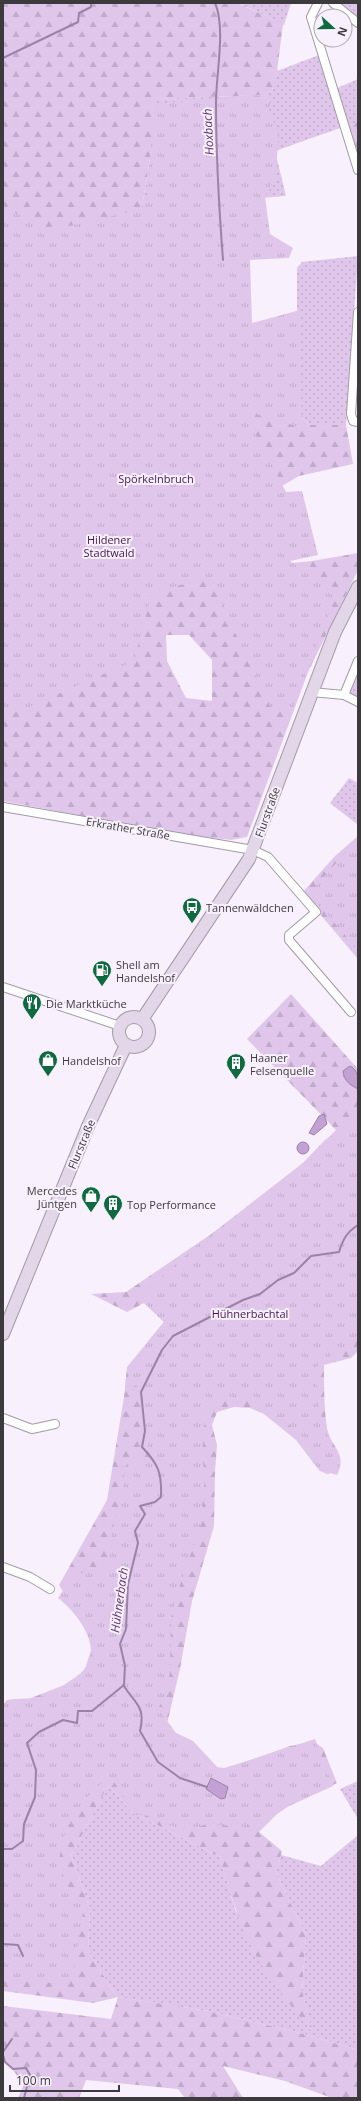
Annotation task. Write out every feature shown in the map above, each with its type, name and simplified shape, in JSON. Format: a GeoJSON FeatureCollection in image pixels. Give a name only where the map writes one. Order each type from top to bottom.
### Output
{"type":"FeatureCollection","features":[{"type":"Feature","properties":{"kind":"main road","name":"Flurstraße"},"geometry":{"type":"LineString","coordinates":[[143,1018],[242,872],[253,850],[311,692],[335,632],[358,589]]}},
{"type":"Feature","properties":{"kind":"main road"},"geometry":{"type":"LineString","coordinates":[[128,1017],[143,1018],[149,1026],[149,1037],[145,1043],[137,1048],[126,1045],[120,1037],[120,1026],[123,1021],[128,1017]]}},
{"type":"Feature","properties":{"kind":"main road","name":"Flurstraße"},"geometry":{"type":"LineString","coordinates":[[3,1334],[89,1124],[126,1045]]}},
{"type":"Feature","properties":{"kind":"street"},"geometry":{"type":"LineString","coordinates":[[318,3],[311,17],[358,170]]}},
{"type":"Feature","properties":{"kind":"street"},"geometry":{"type":"LineString","coordinates":[[333,3],[358,23]]}},
{"type":"Feature","properties":{"kind":"street"},"geometry":{"type":"LineString","coordinates":[[355,422],[350,414],[358,312]]}},
{"type":"Feature","properties":{"kind":"street"},"geometry":{"type":"LineString","coordinates":[[344,695],[358,661]]}},
{"type":"Feature","properties":{"kind":"street"},"geometry":{"type":"LineString","coordinates":[[311,692],[344,695],[358,702]]}},
{"type":"Feature","properties":{"kind":"street","name":"Erkrather Straße"},"geometry":{"type":"LineString","coordinates":[[3,807],[253,850]]}},
{"type":"Feature","properties":{"kind":"street"},"geometry":{"type":"LineString","coordinates":[[253,850],[268,857],[316,912],[289,935],[289,940],[351,1012]]}},
{"type":"Feature","properties":{"kind":"street"},"geometry":{"type":"LineString","coordinates":[[3,987],[120,1026]]}},
{"type":"Feature","properties":{"kind":"street"},"geometry":{"type":"LineString","coordinates":[[3,1418],[32,1429],[55,1424]]}},
{"type":"Feature","properties":{"kind":"street"},"geometry":{"type":"LineString","coordinates":[[3,1567],[30,1577],[50,1589]]}},
{"type":"Feature","properties":{"kind":"green space","name":"Hildener Stadtwald"},"geometry":{"type":"Polygon","coordinates":[[[3,3],[238,3],[283,24],[277,71],[272,91],[264,95],[154,99],[153,139],[128,293],[192,354],[243,335],[309,425],[346,425],[353,464],[299,476],[268,494],[223,570],[312,561],[358,553],[358,570],[308,672],[247,837],[231,840],[185,835],[3,801],[3,3]],[[166,635],[167,661],[186,698],[212,701],[212,660],[189,635],[166,635]]]}},
{"type":"Feature","properties":{"kind":"green space"},"geometry":{"type":"Polygon","coordinates":[[[239,3],[291,3],[284,25],[239,3]]]}},
{"type":"Feature","properties":{"kind":"green space"},"geometry":{"type":"Polygon","coordinates":[[[337,3],[358,3],[358,20],[353,16],[353,8],[343,8],[337,3]]]}},
{"type":"Feature","properties":{"kind":"green space"},"geometry":{"type":"Polygon","coordinates":[[[319,55],[343,127],[275,151],[286,196],[261,198],[272,257],[224,263],[232,334],[297,311],[297,268],[302,262],[358,256],[346,425],[309,425],[243,335],[192,354],[248,421],[68,431],[128,293],[153,139],[154,99],[264,95],[272,91],[277,71],[319,55]]]}},
{"type":"Feature","properties":{"kind":"green space"},"geometry":{"type":"Polygon","coordinates":[[[358,79],[358,122],[346,126],[335,89],[358,79]]]}},
{"type":"Feature","properties":{"kind":"green space","name":"Spörkelnbruch"},"geometry":{"type":"Polygon","coordinates":[[[251,95],[271,96],[269,111],[279,134],[275,178],[265,197],[270,234],[293,248],[289,258],[250,260],[252,323],[300,310],[302,428],[244,411],[286,492],[302,491],[318,555],[290,561],[337,593],[300,685],[294,708],[274,714],[209,578],[152,592],[134,661],[3,718],[3,207],[52,230],[142,209],[148,194],[154,104],[251,95]]]}},
{"type":"Feature","properties":{"kind":"green space"},"geometry":{"type":"Polygon","coordinates":[[[358,122],[358,163],[346,126],[358,122]]]}},
{"type":"Feature","properties":{"kind":"green space"},"geometry":{"type":"Polygon","coordinates":[[[358,670],[358,699],[348,694],[358,670]]]}},
{"type":"Feature","properties":{"kind":"green space"},"geometry":{"type":"Polygon","coordinates":[[[349,778],[358,783],[358,825],[330,803],[349,778]]]}},
{"type":"Feature","properties":{"kind":"green space"},"geometry":{"type":"Polygon","coordinates":[[[358,836],[358,959],[302,893],[335,856],[358,836]]]}},
{"type":"Feature","properties":{"kind":"green space"},"geometry":{"type":"Polygon","coordinates":[[[358,838],[358,950],[309,894],[358,838]]]}},
{"type":"Feature","properties":{"kind":"green space","name":"Hühnerbachtal"},"geometry":{"type":"Polygon","coordinates":[[[291,994],[358,1069],[358,1351],[351,1358],[324,1365],[327,1428],[340,1456],[340,1467],[337,1475],[319,1470],[296,1440],[264,1414],[250,1408],[234,1407],[217,1412],[212,1425],[217,1445],[214,1526],[192,1601],[180,1669],[166,1728],[193,1741],[221,1771],[290,1746],[313,1742],[323,1748],[337,1783],[282,1809],[259,1832],[282,1851],[276,1873],[306,1935],[302,1991],[313,2033],[274,1984],[248,1941],[230,1893],[220,1857],[132,1812],[108,1785],[71,1856],[90,1908],[88,1951],[115,1994],[119,1997],[208,2011],[300,2033],[358,2050],[358,2098],[332,2098],[285,2081],[223,2066],[243,2098],[185,2098],[178,2089],[86,2080],[79,2098],[18,2098],[24,2084],[3,2058],[3,2006],[111,2019],[118,1997],[93,2003],[3,1991],[3,1709],[82,1678],[94,1641],[59,1585],[107,1500],[124,1397],[127,1367],[164,1322],[144,1303],[127,1312],[91,1294],[126,1292],[223,1226],[303,1163],[336,1130],[247,1039],[291,994]]]}},
{"type":"Feature","properties":{"kind":"green space","name":"Hühnerbachtal"},"geometry":{"type":"Polygon","coordinates":[[[358,1115],[358,1338],[319,1363],[315,1374],[319,1407],[325,1429],[339,1462],[338,1471],[327,1474],[320,1471],[288,1424],[264,1407],[233,1396],[212,1404],[207,1410],[205,1417],[202,1455],[205,1476],[200,1528],[179,1588],[171,1618],[170,1673],[164,1697],[158,1709],[182,1741],[217,1767],[224,1768],[315,1739],[333,1786],[289,1806],[265,1822],[245,1827],[207,1824],[187,1830],[169,1825],[145,1815],[136,1815],[114,1782],[105,1781],[89,1795],[75,1814],[64,1835],[61,1846],[60,1863],[63,1877],[74,1897],[84,1907],[72,1976],[69,1983],[63,1984],[3,1979],[3,1705],[7,1700],[38,1698],[47,1695],[81,1673],[87,1665],[91,1647],[84,1628],[72,1611],[58,1598],[73,1575],[103,1568],[107,1569],[114,1522],[123,1490],[125,1465],[153,1456],[145,1438],[142,1420],[146,1381],[143,1381],[141,1388],[125,1382],[146,1344],[164,1322],[139,1298],[196,1246],[303,1163],[325,1140],[349,1125],[358,1115]]]}},
{"type":"Feature","properties":{"kind":"green space"},"geometry":{"type":"Polygon","coordinates":[[[358,1781],[358,1819],[340,1789],[358,1781]]]}},
{"type":"Feature","properties":{"kind":"green space"},"geometry":{"type":"Polygon","coordinates":[[[108,1785],[132,1812],[220,1857],[235,1909],[254,1952],[312,2032],[302,1991],[306,1935],[276,1873],[281,1855],[321,1866],[358,1835],[358,2050],[300,2033],[208,2011],[118,1997],[115,1994],[88,1951],[90,1908],[71,1856],[108,1785]]]}},
{"type":"Feature","properties":{"kind":"shaded area"},"geometry":{"type":"Polygon","coordinates":[[[350,1066],[355,1070],[358,1079],[358,1089],[346,1080],[343,1071],[350,1066]]]}},
{"type":"Feature","properties":{"kind":"shaded area"},"geometry":{"type":"Polygon","coordinates":[[[324,1114],[327,1124],[314,1135],[309,1133],[319,1116],[324,1114]]]}},
{"type":"Feature","properties":{"kind":"shaded area"},"geometry":{"type":"Polygon","coordinates":[[[301,1142],[305,1142],[309,1148],[305,1154],[301,1154],[297,1150],[297,1146],[301,1142]]]}},
{"type":"Feature","properties":{"kind":"shaded area"},"geometry":{"type":"Polygon","coordinates":[[[211,1778],[228,1787],[225,1798],[221,1799],[206,1789],[211,1778]]]}},
{"type":"Feature","properties":{"kind":"waterway"},"geometry":{"type":"LineString","coordinates":[[3,58],[78,22],[79,13],[91,7],[91,3]]}},
{"type":"Feature","properties":{"kind":"waterway","name":"Hoxbach"},"geometry":{"type":"LineString","coordinates":[[215,3],[220,25],[220,51],[216,91],[216,122],[223,260]]}},
{"type":"Feature","properties":{"kind":"waterway","name":"Hühnerbach"},"geometry":{"type":"LineString","coordinates":[[3,1849],[12,1849],[23,1841],[24,1824],[35,1797],[36,1770],[27,1743],[39,1732],[63,1720],[77,1723],[78,1711],[92,1711],[124,1685],[125,1666],[120,1644],[126,1629],[128,1584],[138,1543],[135,1531],[145,1514],[140,1506],[155,1502],[161,1497],[161,1481],[158,1469],[152,1458],[142,1447],[145,1431],[141,1392],[162,1350],[173,1336],[243,1300],[260,1294],[278,1280],[294,1273],[311,1256],[339,1252],[346,1236],[358,1225]]}},
{"type":"Feature","properties":{"kind":"waterway"},"geometry":{"type":"LineString","coordinates":[[124,1686],[138,1706],[142,1716],[140,1731],[158,1762],[180,1778],[207,1787]]}},
{"type":"Feature","properties":{"kind":"waterway","name":"Hühnerbach"},"geometry":{"type":"LineString","coordinates":[[3,1944],[18,1945],[23,1956]]}},
{"type":"Feature","properties":{"kind":"waterway","name":"Hühnerbach"},"geometry":{"type":"LineString","coordinates":[[3,2052],[12,2039]]}},
{"type":"Feature","properties":{"kind":"waterway","name":"Hühnerbach"},"geometry":{"type":"LineString","coordinates":[[3,2055],[5,2062],[13,2069],[26,2068],[30,2075],[24,2098]]}},
{"type":"Feature","properties":{"kind":"place","name":"Tannenwäldchen"},"geometry":{"type":"Point","coordinates":[192,924]}},
{"type":"Feature","properties":{"kind":"place","name":"Shell am Handelshof"},"geometry":{"type":"Point","coordinates":[102,987]}},
{"type":"Feature","properties":{"kind":"place","name":"Die Marktküche"},"geometry":{"type":"Point","coordinates":[32,1020]}},
{"type":"Feature","properties":{"kind":"place","name":"Handelshof"},"geometry":{"type":"Point","coordinates":[48,1077]}},
{"type":"Feature","properties":{"kind":"place","name":"Haaner Felsenquelle"},"geometry":{"type":"Point","coordinates":[236,1080]}},
{"type":"Feature","properties":{"kind":"place","name":"Mercedes Jüntgen"},"geometry":{"type":"Point","coordinates":[91,1213]}},
{"type":"Feature","properties":{"kind":"place","name":"Top Performance"},"geometry":{"type":"Point","coordinates":[113,1221]}}]}
